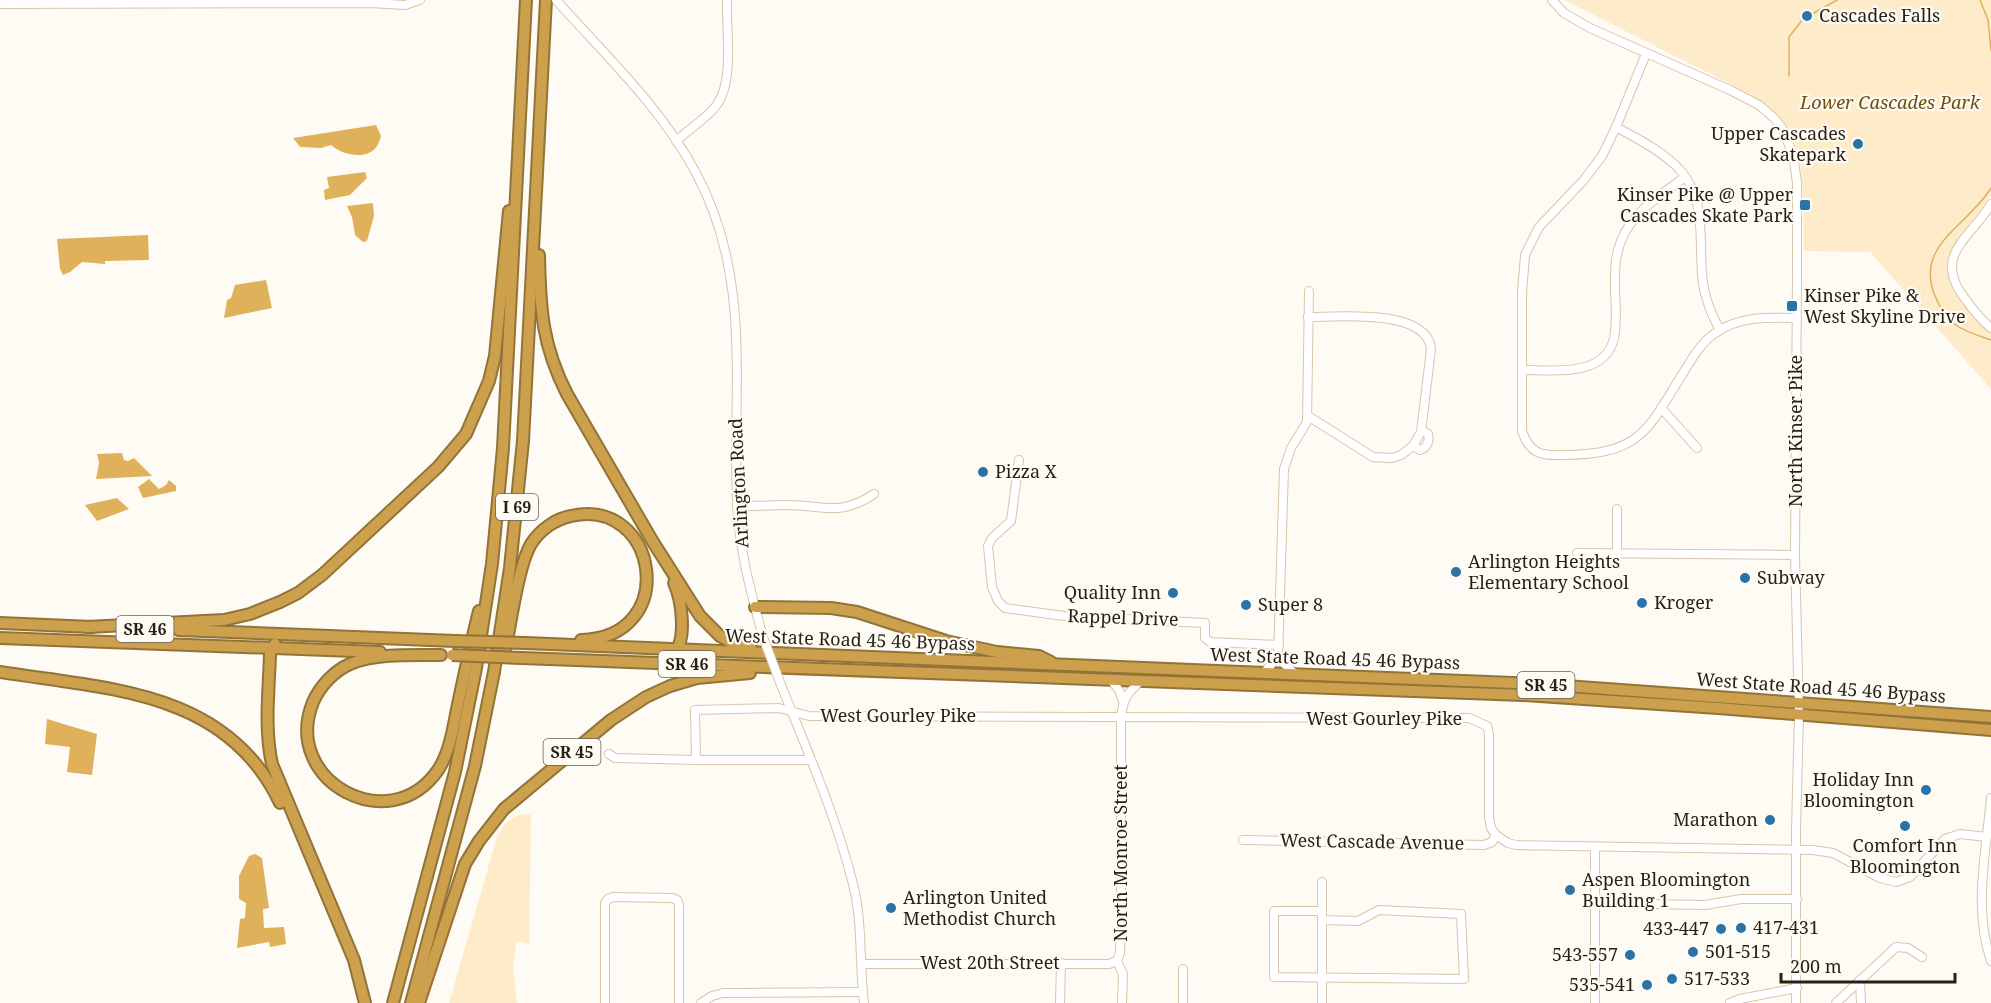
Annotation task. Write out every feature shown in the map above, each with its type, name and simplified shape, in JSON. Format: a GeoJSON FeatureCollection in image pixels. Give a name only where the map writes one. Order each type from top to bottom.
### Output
{"type":"FeatureCollection","features":[{"type":"Feature","properties":{"kind":"highway","name":"I 69"},"geometry":{"type":"LineString","coordinates":[[393,1003],[458,762],[478,658],[492,564],[502,459],[526,0]]}},
{"type":"Feature","properties":{"kind":"highway","name":"I 69"},"geometry":{"type":"LineString","coordinates":[[411,1003],[454,848],[482,735],[501,631],[518,504],[524,420],[546,0]]}},
{"type":"Feature","properties":{"kind":"highway"},"geometry":{"type":"LineString","coordinates":[[87,627],[224,620],[250,614],[280,602],[322,575],[445,460],[466,434],[474,419],[492,367],[518,139]]}},
{"type":"Feature","properties":{"kind":"highway"},"geometry":{"type":"LineString","coordinates":[[537,156],[540,309],[549,352],[567,394],[653,542],[700,616],[715,632],[726,639],[743,645],[805,654]]}},
{"type":"Feature","properties":{"kind":"highway"},"geometry":{"type":"LineString","coordinates":[[482,735],[502,666],[525,558],[531,544],[550,525],[575,515],[602,517],[621,526],[639,545],[647,570],[645,594],[634,615],[622,628],[600,638],[530,644]]}},
{"type":"Feature","properties":{"kind":"highway"},"geometry":{"type":"LineString","coordinates":[[651,663],[673,654],[678,649],[681,635],[680,598],[653,542]]}},
{"type":"Feature","properties":{"kind":"highway"},"geometry":{"type":"LineString","coordinates":[[447,655],[364,660],[351,663],[325,683],[316,695],[310,710],[308,732],[309,746],[314,760],[331,783],[357,798],[382,801],[398,799],[411,794],[435,774],[444,760],[450,741],[492,564]]}},
{"type":"Feature","properties":{"kind":"highway"},"geometry":{"type":"LineString","coordinates":[[755,607],[831,608],[857,612],[946,641],[997,652],[1039,656],[1056,664]]}},
{"type":"Feature","properties":{"kind":"highway","name":"SR 46"},"geometry":{"type":"LineString","coordinates":[[0,623],[291,634]]}},
{"type":"Feature","properties":{"kind":"highway"},"geometry":{"type":"LineString","coordinates":[[291,634],[272,648],[267,732],[270,753],[275,774],[354,960],[364,1003]]}},
{"type":"Feature","properties":{"kind":"highway","name":"SR 45"},"geometry":{"type":"LineString","coordinates":[[291,634],[678,649]]}},
{"type":"Feature","properties":{"kind":"highway","name":"SR 46"},"geometry":{"type":"LineString","coordinates":[[0,638],[852,670]]}},
{"type":"Feature","properties":{"kind":"highway","name":"West State Road 45 46 Bypass"},"geometry":{"type":"LineString","coordinates":[[678,649],[1467,681],[1615,689],[1991,717]]}},
{"type":"Feature","properties":{"kind":"highway","name":"SR 45"},"geometry":{"type":"LineString","coordinates":[[419,1003],[460,877],[478,841],[504,808],[617,715],[657,691],[710,676],[852,670]]}},
{"type":"Feature","properties":{"kind":"highway","name":"West State Road 45 46 Bypass"},"geometry":{"type":"LineString","coordinates":[[852,670],[1448,692],[1617,701],[1991,730]]}},
{"type":"Feature","properties":{"kind":"highway"},"geometry":{"type":"LineString","coordinates":[[1184,682],[1191,675],[1202,670]]}},
{"type":"Feature","properties":{"kind":"highway"},"geometry":{"type":"LineString","coordinates":[[0,672],[144,695],[196,715],[220,731],[247,754],[267,780],[300,833]]}},
{"type":"Feature","properties":{"kind":"highway"},"geometry":{"type":"LineString","coordinates":[[1448,692],[1461,687],[1467,681]]}},
{"type":"Feature","properties":{"kind":"street"},"geometry":{"type":"LineString","coordinates":[[2,4],[369,3],[405,5],[420,0]]}},
{"type":"Feature","properties":{"kind":"street"},"geometry":{"type":"LineString","coordinates":[[676,141],[712,111],[723,92],[727,65],[727,0]]}},
{"type":"Feature","properties":{"kind":"street","name":"North Kinser Pike"},"geometry":{"type":"LineString","coordinates":[[1552,0],[1578,22],[1759,105],[1774,118],[1787,136],[1796,171],[1795,555],[1799,714],[1796,1003]]}},
{"type":"Feature","properties":{"kind":"street","name":"Arlington Road"},"geometry":{"type":"LineString","coordinates":[[558,2],[633,85],[676,141],[696,174],[721,234],[737,322],[735,432],[737,507],[745,568],[763,637],[823,792],[853,884],[860,922],[864,1003]]}},
{"type":"Feature","properties":{"kind":"street"},"geometry":{"type":"LineString","coordinates":[[1646,54],[1616,127],[1593,169],[1539,227],[1528,246],[1522,275],[1522,431],[1529,447],[1539,453],[1550,455],[1586,455],[1622,447],[1638,437],[1661,408],[1698,350],[1720,330],[1751,319],[1797,318]]}},
{"type":"Feature","properties":{"kind":"street"},"geometry":{"type":"LineString","coordinates":[[1616,127],[1664,156],[1685,177],[1695,194],[1704,293],[1712,317],[1720,330]]}},
{"type":"Feature","properties":{"kind":"street"},"geometry":{"type":"LineString","coordinates":[[1522,370],[1577,369],[1591,365],[1604,356],[1612,345],[1615,329],[1615,266],[1621,242],[1629,226],[1641,212],[1685,177]]}},
{"type":"Feature","properties":{"kind":"street"},"geometry":{"type":"LineString","coordinates":[[1991,204],[1955,252],[1951,269],[1958,288],[1991,328]]}},
{"type":"Feature","properties":{"kind":"street"},"geometry":{"type":"LineString","coordinates":[[1264,672],[1278,658],[1284,469],[1286,458],[1305,428],[1308,416],[1310,291]]}},
{"type":"Feature","properties":{"kind":"street"},"geometry":{"type":"LineString","coordinates":[[1308,317],[1398,320],[1414,326],[1426,335],[1431,354],[1422,430],[1428,434],[1429,441],[1424,449],[1420,450],[1413,446],[1401,455],[1392,458],[1373,457],[1308,416]]}},
{"type":"Feature","properties":{"kind":"street"},"geometry":{"type":"LineString","coordinates":[[1661,408],[1697,448]]}},
{"type":"Feature","properties":{"kind":"street","name":"Rappel Drive"},"geometry":{"type":"LineString","coordinates":[[1019,460],[1011,521],[992,538],[988,546],[992,587],[1001,605],[1017,611],[1064,616],[1205,622],[1207,641],[1213,643],[1279,645]]}},
{"type":"Feature","properties":{"kind":"street"},"geometry":{"type":"LineString","coordinates":[[737,507],[788,505],[840,509],[860,503],[874,494]]}},
{"type":"Feature","properties":{"kind":"street"},"geometry":{"type":"LineString","coordinates":[[1617,509],[1617,553]]}},
{"type":"Feature","properties":{"kind":"street"},"geometry":{"type":"LineString","coordinates":[[1577,553],[1795,555]]}},
{"type":"Feature","properties":{"kind":"street"},"geometry":{"type":"LineString","coordinates":[[1278,658],[1294,673]]}},
{"type":"Feature","properties":{"kind":"street"},"geometry":{"type":"LineString","coordinates":[[1110,680],[1119,690],[1123,701]]}},
{"type":"Feature","properties":{"kind":"street"},"geometry":{"type":"LineString","coordinates":[[1123,701],[1128,692],[1141,681]]}},
{"type":"Feature","properties":{"kind":"street","name":"North Monroe Street"},"geometry":{"type":"LineString","coordinates":[[1122,1003],[1123,974],[1117,961],[1120,953],[1121,928],[1121,718],[1123,701]]}},
{"type":"Feature","properties":{"kind":"street","name":"West Gourley Pike"},"geometry":{"type":"LineString","coordinates":[[696,760],[695,710],[779,708],[809,716],[1468,718],[1487,726],[1489,735],[1489,817],[1491,828],[1496,836]]}},
{"type":"Feature","properties":{"kind":"street"},"geometry":{"type":"LineString","coordinates":[[609,754],[615,758],[810,760]]}},
{"type":"Feature","properties":{"kind":"street"},"geometry":{"type":"LineString","coordinates":[[1991,798],[1981,906],[1982,926],[1991,962]]}},
{"type":"Feature","properties":{"kind":"street"},"geometry":{"type":"LineString","coordinates":[[1496,836],[1508,843],[1516,844],[1796,849],[1833,853],[1880,878],[1896,882],[1910,877],[1945,839],[1960,834],[1988,837]]}},
{"type":"Feature","properties":{"kind":"street","name":"West Cascade Avenue"},"geometry":{"type":"LineString","coordinates":[[1243,840],[1484,845],[1492,842],[1496,836]]}},
{"type":"Feature","properties":{"kind":"street"},"geometry":{"type":"LineString","coordinates":[[1595,846],[1596,1003]]}},
{"type":"Feature","properties":{"kind":"street"},"geometry":{"type":"LineString","coordinates":[[1322,882],[1322,1003]]}},
{"type":"Feature","properties":{"kind":"street"},"geometry":{"type":"LineString","coordinates":[[605,1003],[605,903],[613,897],[677,900],[679,904],[678,1003]]}},
{"type":"Feature","properties":{"kind":"street"},"geometry":{"type":"LineString","coordinates":[[1649,904],[1705,905],[1741,899],[1797,899]]}},
{"type":"Feature","properties":{"kind":"street"},"geometry":{"type":"LineString","coordinates":[[1322,911],[1274,911],[1274,977],[1464,979],[1461,914],[1379,910],[1358,921],[1322,920]]}},
{"type":"Feature","properties":{"kind":"street"},"geometry":{"type":"LineString","coordinates":[[1836,1003],[1896,947],[1908,948],[1922,957]]}},
{"type":"Feature","properties":{"kind":"street","name":"West 20th Street"},"geometry":{"type":"LineString","coordinates":[[862,964],[1109,964],[1117,961]]}},
{"type":"Feature","properties":{"kind":"street"},"geometry":{"type":"LineString","coordinates":[[1060,1003],[1061,963]]}},
{"type":"Feature","properties":{"kind":"street"},"geometry":{"type":"LineString","coordinates":[[1183,969],[1183,1003]]}},
{"type":"Feature","properties":{"kind":"street"},"geometry":{"type":"LineString","coordinates":[[1860,980],[1861,1003]]}},
{"type":"Feature","properties":{"kind":"street"},"geometry":{"type":"LineString","coordinates":[[1730,1003],[1797,988]]}},
{"type":"Feature","properties":{"kind":"street"},"geometry":{"type":"LineString","coordinates":[[701,1003],[712,996],[723,993],[863,992]]}},
{"type":"Feature","properties":{"kind":"green space","name":"Lower Cascades Park"},"geometry":{"type":"Polygon","coordinates":[[[1564,0],[1991,0],[1991,195],[1952,251],[1948,265],[1952,283],[1991,331],[1991,389],[1870,252],[1804,251],[1801,170],[1798,154],[1788,128],[1775,113],[1750,94],[1564,0]]]}},
{"type":"Feature","properties":{"kind":"green space"},"geometry":{"type":"Polygon","coordinates":[[[531,813],[529,944],[517,941],[515,949],[514,972],[517,1003],[449,1003],[497,837],[510,819],[531,813]]]}},
{"type":"Feature","properties":{"kind":"shaded area"},"geometry":{"type":"Polygon","coordinates":[[[376,125],[381,136],[377,146],[373,151],[361,155],[348,154],[331,145],[321,148],[300,147],[293,138],[376,125]]]}},
{"type":"Feature","properties":{"kind":"shaded area"},"geometry":{"type":"Polygon","coordinates":[[[365,172],[367,178],[350,195],[325,200],[324,190],[329,188],[327,177],[365,172]]]}},
{"type":"Feature","properties":{"kind":"shaded area"},"geometry":{"type":"Polygon","coordinates":[[[373,203],[374,216],[367,241],[363,242],[355,235],[352,217],[347,206],[373,203]]]}},
{"type":"Feature","properties":{"kind":"shaded area"},"geometry":{"type":"Polygon","coordinates":[[[148,235],[149,260],[105,261],[105,264],[82,262],[63,275],[60,269],[57,239],[148,235]]]}},
{"type":"Feature","properties":{"kind":"shaded area"},"geometry":{"type":"Polygon","coordinates":[[[266,280],[272,308],[224,318],[227,300],[231,298],[235,285],[266,280]]]}},
{"type":"Feature","properties":{"kind":"shaded area"},"geometry":{"type":"Polygon","coordinates":[[[122,453],[124,460],[134,458],[152,476],[96,479],[99,463],[97,454],[122,453]]]}},
{"type":"Feature","properties":{"kind":"shaded area"},"geometry":{"type":"Polygon","coordinates":[[[149,479],[159,489],[169,480],[176,486],[176,491],[143,498],[138,487],[149,479]]]}},
{"type":"Feature","properties":{"kind":"shaded area"},"geometry":{"type":"Polygon","coordinates":[[[117,498],[129,509],[97,521],[85,505],[117,498]]]}},
{"type":"Feature","properties":{"kind":"shaded area"},"geometry":{"type":"Polygon","coordinates":[[[47,719],[97,734],[92,775],[67,772],[70,747],[45,744],[47,719]]]}},
{"type":"Feature","properties":{"kind":"shaded area"},"geometry":{"type":"Polygon","coordinates":[[[255,854],[262,858],[269,908],[263,909],[264,928],[284,927],[286,944],[270,947],[269,942],[237,948],[240,919],[245,918],[246,903],[239,899],[239,876],[249,856],[255,854]]]}},
{"type":"Feature","properties":{"kind":"waterway"},"geometry":{"type":"LineString","coordinates":[[1789,76],[1789,37],[1803,19],[1837,0]]}},
{"type":"Feature","properties":{"kind":"waterway"},"geometry":{"type":"LineString","coordinates":[[1980,0],[1988,20],[1991,51]]}},
{"type":"Feature","properties":{"kind":"waterway"},"geometry":{"type":"LineString","coordinates":[[1991,188],[1937,249],[1930,278],[1935,296],[1945,315],[1964,330],[1991,340]]}},
{"type":"Feature","properties":{"kind":"place","name":"Cascades Falls"},"geometry":{"type":"Point","coordinates":[1807,16]}},
{"type":"Feature","properties":{"kind":"place","name":"Upper Cascades Skatepark"},"geometry":{"type":"Point","coordinates":[1858,144]}},
{"type":"Feature","properties":{"kind":"place","name":"Kinser Pike @ Upper Cascades Skate Park"},"geometry":{"type":"Point","coordinates":[1805,205]}},
{"type":"Feature","properties":{"kind":"place","name":"Kinser Pike & West Skyline Drive"},"geometry":{"type":"Point","coordinates":[1792,306]}},
{"type":"Feature","properties":{"kind":"place","name":"Pizza X"},"geometry":{"type":"Point","coordinates":[983,472]}},
{"type":"Feature","properties":{"kind":"place","name":"Arlington Heights Elementary School"},"geometry":{"type":"Point","coordinates":[1456,572]}},
{"type":"Feature","properties":{"kind":"place","name":"Subway"},"geometry":{"type":"Point","coordinates":[1745,578]}},
{"type":"Feature","properties":{"kind":"place","name":"Quality Inn"},"geometry":{"type":"Point","coordinates":[1173,593]}},
{"type":"Feature","properties":{"kind":"place","name":"Kroger"},"geometry":{"type":"Point","coordinates":[1642,603]}},
{"type":"Feature","properties":{"kind":"place","name":"Super 8"},"geometry":{"type":"Point","coordinates":[1246,605]}},
{"type":"Feature","properties":{"kind":"place","name":"Holiday Inn Bloomington"},"geometry":{"type":"Point","coordinates":[1926,790]}},
{"type":"Feature","properties":{"kind":"place","name":"Marathon"},"geometry":{"type":"Point","coordinates":[1770,820]}},
{"type":"Feature","properties":{"kind":"place","name":"Comfort Inn Bloomington"},"geometry":{"type":"Point","coordinates":[1905,826]}},
{"type":"Feature","properties":{"kind":"place","name":"Aspen Bloomington Building 1"},"geometry":{"type":"Point","coordinates":[1570,890]}},
{"type":"Feature","properties":{"kind":"place","name":"Arlington United Methodist Church"},"geometry":{"type":"Point","coordinates":[891,908]}},
{"type":"Feature","properties":{"kind":"place","name":"417-431"},"geometry":{"type":"Point","coordinates":[1741,928]}},
{"type":"Feature","properties":{"kind":"place","name":"433-447"},"geometry":{"type":"Point","coordinates":[1721,929]}},
{"type":"Feature","properties":{"kind":"place","name":"501-515"},"geometry":{"type":"Point","coordinates":[1693,952]}},
{"type":"Feature","properties":{"kind":"place","name":"543-557"},"geometry":{"type":"Point","coordinates":[1630,955]}},
{"type":"Feature","properties":{"kind":"place","name":"517-533"},"geometry":{"type":"Point","coordinates":[1672,979]}},
{"type":"Feature","properties":{"kind":"place","name":"535-541"},"geometry":{"type":"Point","coordinates":[1647,985]}}]}
